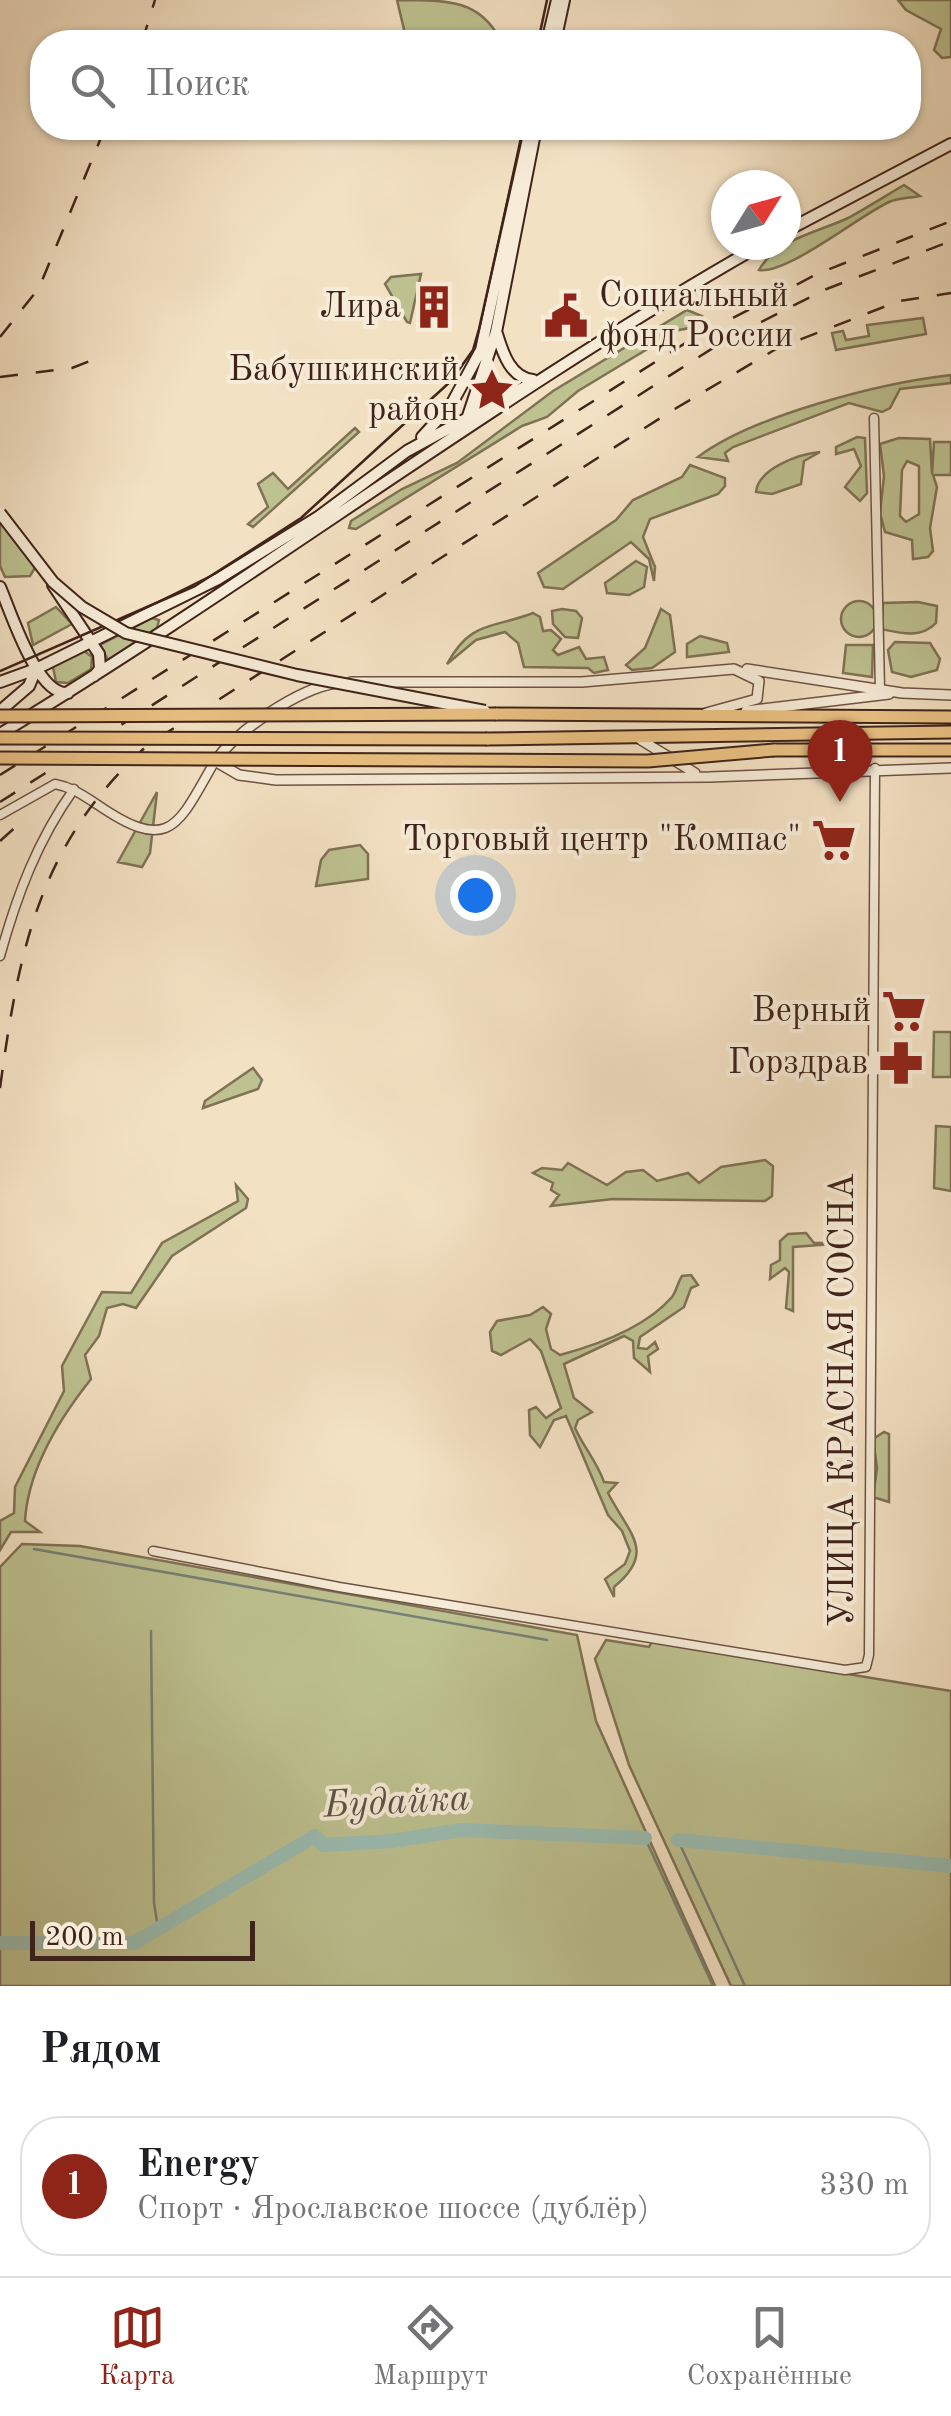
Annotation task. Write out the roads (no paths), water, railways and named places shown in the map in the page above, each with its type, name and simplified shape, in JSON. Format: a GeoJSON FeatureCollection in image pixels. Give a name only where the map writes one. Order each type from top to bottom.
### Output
{"type":"FeatureCollection","features":[{"type":"Feature","properties":{"kind":"main road"},"geometry":{"type":"LineString","coordinates":[[554,30],[560,0]]}},
{"type":"Feature","properties":{"kind":"main road"},"geometry":{"type":"LineString","coordinates":[[407,451],[451,406],[481,350],[530,140]]}},
{"type":"Feature","properties":{"kind":"main road"},"geometry":{"type":"LineString","coordinates":[[445,444],[468,415],[496,332],[531,140]]}},
{"type":"Feature","properties":{"kind":"main road"},"geometry":{"type":"LineString","coordinates":[[801,223],[951,144]]}},
{"type":"Feature","properties":{"kind":"main road"},"geometry":{"type":"LineString","coordinates":[[0,736],[539,380],[736,260]]}},
{"type":"Feature","properties":{"kind":"main road"},"geometry":{"type":"LineString","coordinates":[[496,332],[503,354],[516,373],[539,380]]}},
{"type":"Feature","properties":{"kind":"main road"},"geometry":{"type":"LineString","coordinates":[[0,682],[36,669],[218,579],[318,517],[407,451],[539,380]]}},
{"type":"Feature","properties":{"kind":"main road"},"geometry":{"type":"LineString","coordinates":[[0,505],[101,661],[90,680]]}},
{"type":"Feature","properties":{"kind":"main road"},"geometry":{"type":"LineString","coordinates":[[0,513],[53,582],[82,608],[126,633],[314,679],[496,714]]}},
{"type":"Feature","properties":{"kind":"main road"},"geometry":{"type":"LineString","coordinates":[[0,587],[36,669],[52,689],[68,692]]}},
{"type":"Feature","properties":{"kind":"main road"},"geometry":{"type":"LineString","coordinates":[[0,713],[29,686],[36,669]]}},
{"type":"Feature","properties":{"kind":"main road"},"geometry":{"type":"LineString","coordinates":[[0,713],[603,712],[951,717]]}},
{"type":"Feature","properties":{"kind":"main road"},"geometry":{"type":"LineString","coordinates":[[0,736],[951,732]]}},
{"type":"Feature","properties":{"kind":"main road"},"geometry":{"type":"LineString","coordinates":[[0,758],[648,761],[774,750],[951,750]]}},
{"type":"Feature","properties":{"kind":"street"},"geometry":{"type":"LineString","coordinates":[[874,418],[880,688]]}},
{"type":"Feature","properties":{"kind":"street"},"geometry":{"type":"LineString","coordinates":[[704,713],[758,699],[759,681],[734,669]]}},
{"type":"Feature","properties":{"kind":"street"},"geometry":{"type":"LineString","coordinates":[[0,814],[47,786],[74,789],[130,827],[158,831],[181,818],[212,765],[288,701],[332,684],[582,682],[734,669],[902,693]]}},
{"type":"Feature","properties":{"kind":"street"},"geometry":{"type":"LineString","coordinates":[[728,714],[819,699],[902,693],[951,695]]}},
{"type":"Feature","properties":{"kind":"street"},"geometry":{"type":"LineString","coordinates":[[629,736],[658,748],[682,769],[710,777]]}},
{"type":"Feature","properties":{"kind":"street"},"geometry":{"type":"LineString","coordinates":[[212,765],[239,775],[276,780],[710,777],[951,768]]}},
{"type":"Feature","properties":{"kind":"street","name":"УЛИЦА КРАСНАЯ СОСНА"},"geometry":{"type":"LineString","coordinates":[[153,1551],[507,1616],[845,1670],[866,1667],[870,1620],[875,768]]}},
{"type":"Feature","properties":{"kind":"street"},"geometry":{"type":"LineString","coordinates":[[0,956],[44,831],[74,789]]}},
{"type":"Feature","properties":{"kind":"waterway"},"geometry":{"type":"LineString","coordinates":[[34,1549],[547,1640]]}},
{"type":"Feature","properties":{"kind":"waterway"},"geometry":{"type":"LineString","coordinates":[[151,1631],[154,1903],[158,1928]]}},
{"type":"Feature","properties":{"kind":"waterway","name":"Будайка"},"geometry":{"type":"LineString","coordinates":[[0,1943],[134,1943],[315,1836],[323,1845],[392,1841],[461,1830],[645,1838]]}},
{"type":"Feature","properties":{"kind":"waterway"},"geometry":{"type":"LineString","coordinates":[[645,1838],[713,1986]]}},
{"type":"Feature","properties":{"kind":"waterway"},"geometry":{"type":"LineString","coordinates":[[678,1840],[745,1986]]}},
{"type":"Feature","properties":{"kind":"waterway","name":"Будайка"},"geometry":{"type":"LineString","coordinates":[[678,1840],[951,1866]]}},
{"type":"Feature","properties":{"kind":"tram line"},"geometry":{"type":"LineString","coordinates":[[541,30],[547,0]]}},
{"type":"Feature","properties":{"kind":"tram line"},"geometry":{"type":"LineString","coordinates":[[0,671],[195,586],[301,518],[451,381],[473,350],[521,140]]}},
{"type":"Feature","properties":{"kind":"railway"},"geometry":{"type":"LineString","coordinates":[[146,30],[155,0]]}},
{"type":"Feature","properties":{"kind":"railway"},"geometry":{"type":"LineString","coordinates":[[0,337],[39,288],[100,140]]}},
{"type":"Feature","properties":{"kind":"railway"},"geometry":{"type":"LineString","coordinates":[[0,775],[687,342],[817,274],[951,221]]}},
{"type":"Feature","properties":{"kind":"railway"},"geometry":{"type":"LineString","coordinates":[[0,802],[724,341],[824,290],[951,241]]}},
{"type":"Feature","properties":{"kind":"railway"},"geometry":{"type":"LineString","coordinates":[[0,1088],[16,989],[40,901],[82,820],[112,781],[149,744],[673,410],[776,349],[899,301],[951,293]]}},
{"type":"Feature","properties":{"kind":"railway"},"geometry":{"type":"LineString","coordinates":[[0,377],[72,368],[103,356]]}},
{"type":"Feature","properties":{"kind":"railway"},"geometry":{"type":"LineString","coordinates":[[0,841],[19,824]]}},
{"type":"Feature","properties":{"kind":"place","name":"Лира"},"geometry":{"type":"Point","coordinates":[434,307]}},
{"type":"Feature","properties":{"kind":"place","name":"Социальный фонд России"},"geometry":{"type":"Point","coordinates":[566,316]}},
{"type":"Feature","properties":{"kind":"place","name":"Бабушкинский район"},"geometry":{"type":"Point","coordinates":[492,390]}},
{"type":"Feature","properties":{"kind":"place","name":"Energy"},"geometry":{"type":"Point","coordinates":[840,802]}},
{"type":"Feature","properties":{"kind":"place","name":"Торговый центр \"Компас\""},"geometry":{"type":"Point","coordinates":[834,840]}},
{"type":"Feature","properties":{"kind":"place","name":"Верный"},"geometry":{"type":"Point","coordinates":[904,1011]}},
{"type":"Feature","properties":{"kind":"place","name":"Горздрав"},"geometry":{"type":"Point","coordinates":[901,1063]}}]}
